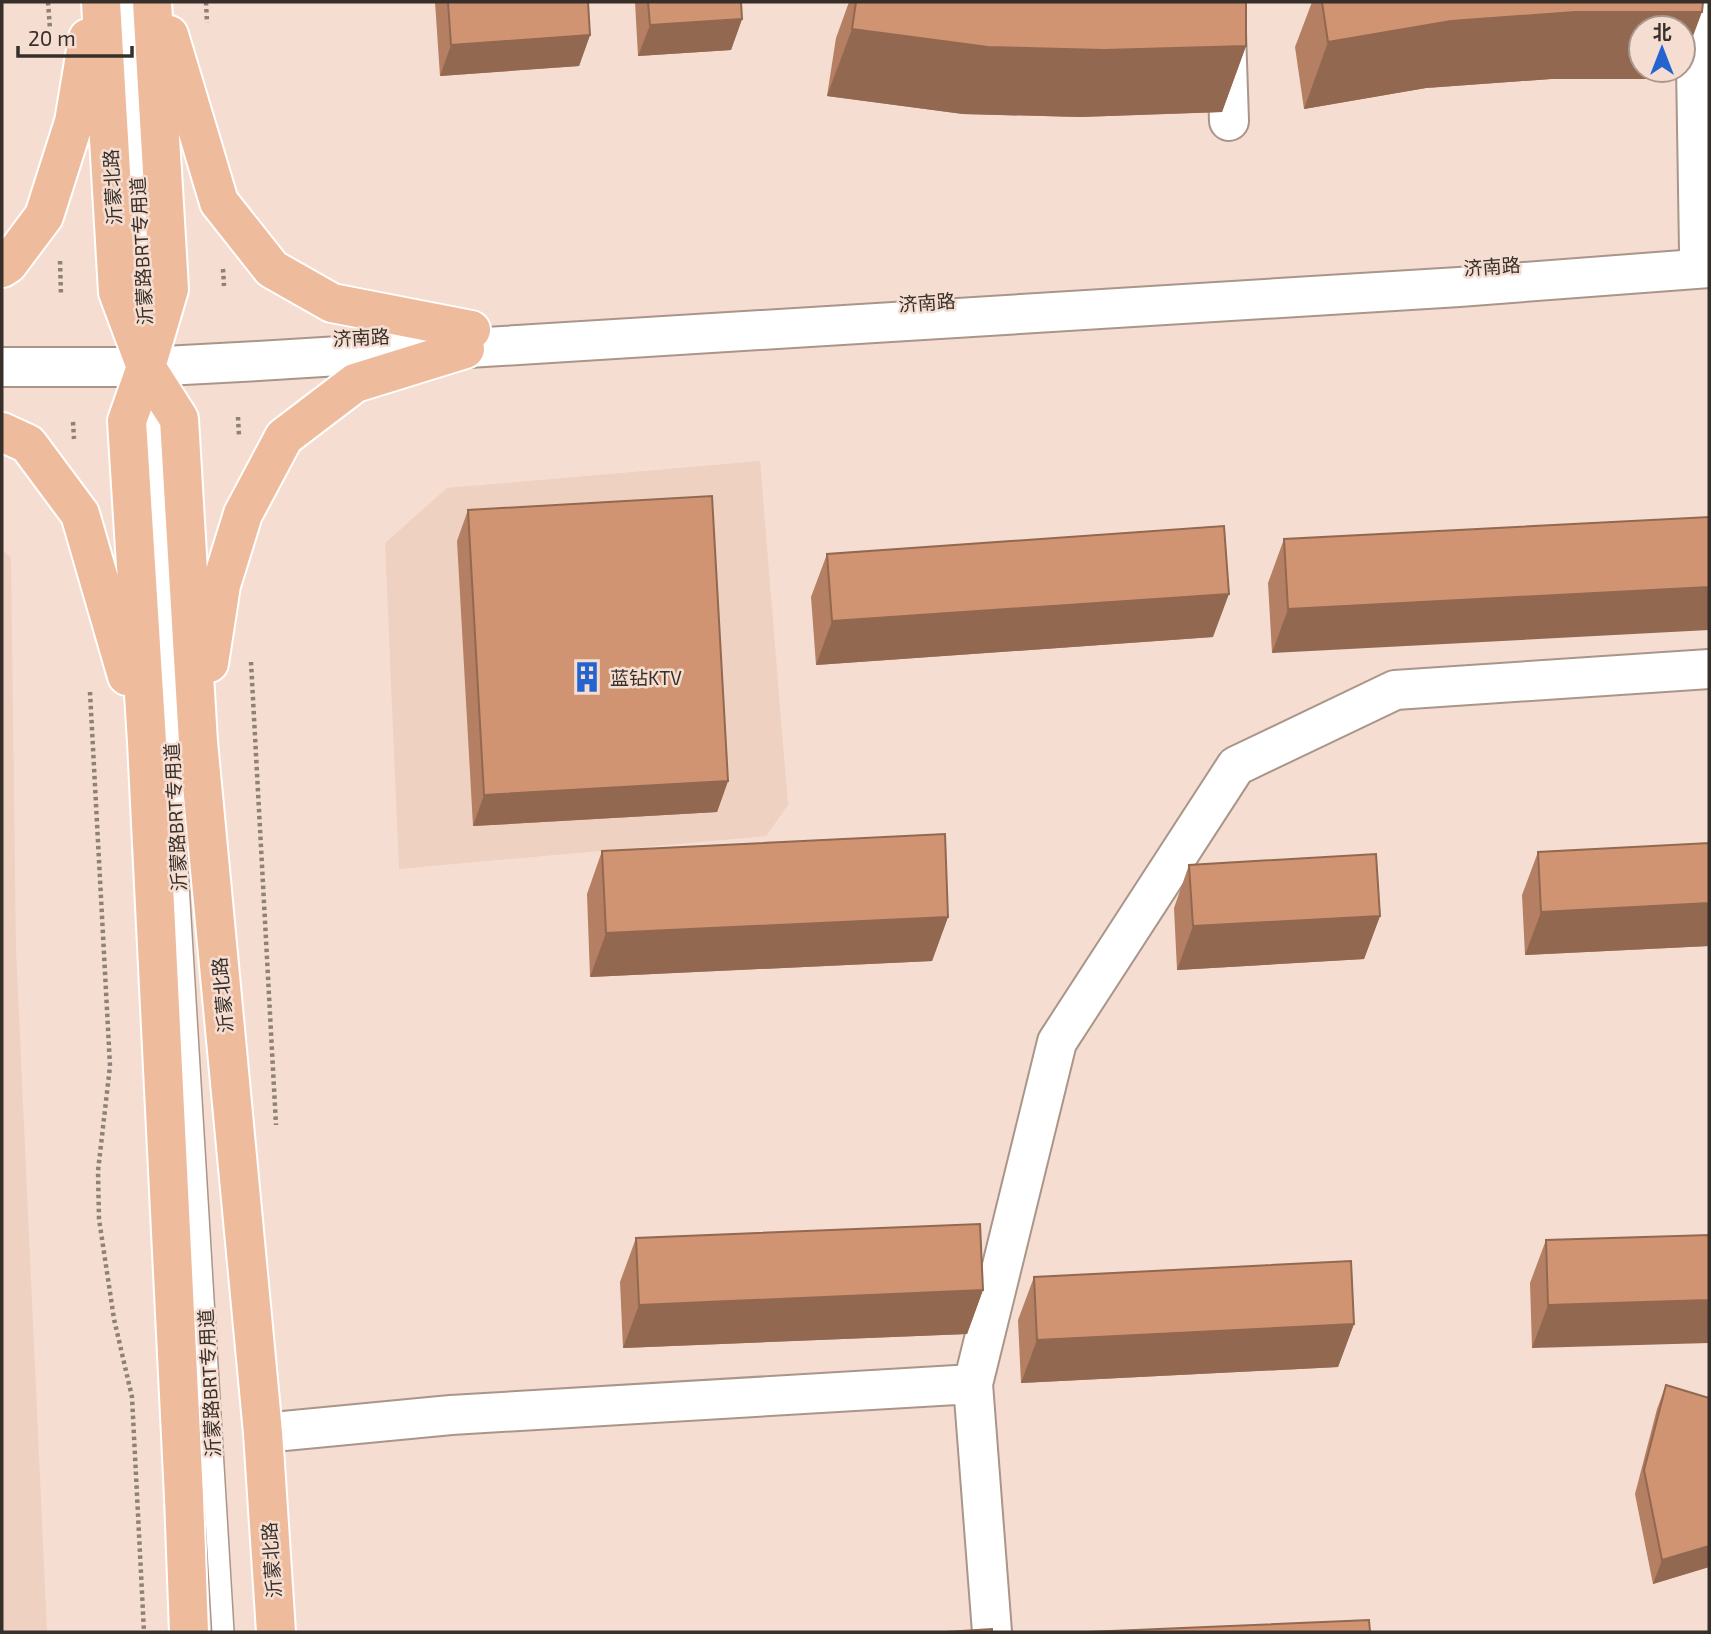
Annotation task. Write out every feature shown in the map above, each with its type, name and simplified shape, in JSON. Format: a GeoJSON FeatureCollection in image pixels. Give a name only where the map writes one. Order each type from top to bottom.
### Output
{"type":"FeatureCollection","features":[{"type":"Feature","properties":{"kind":"main road"},"geometry":{"type":"LineString","coordinates":[[2,268],[8,264],[44,216],[74,122],[94,2]]}},
{"type":"Feature","properties":{"kind":"main road","name":"沂蒙北路"},"geometry":{"type":"LineString","coordinates":[[101,2],[118,292],[146,368],[179,419],[198,742],[262,1433],[276,1632]]}},
{"type":"Feature","properties":{"kind":"main road"},"geometry":{"type":"LineString","coordinates":[[152,2],[169,289],[127,421],[147,742],[189,1632]]}},
{"type":"Feature","properties":{"kind":"main road"},"geometry":{"type":"LineString","coordinates":[[160,2],[219,202],[272,269],[332,303],[468,339]]}},
{"type":"Feature","properties":{"kind":"main road"},"geometry":{"type":"LineString","coordinates":[[198,742],[221,585],[243,514],[284,437],[355,383],[468,339]]}},
{"type":"Feature","properties":{"kind":"main road"},"geometry":{"type":"LineString","coordinates":[[2,432],[28,444],[80,514],[147,742]]}},
{"type":"Feature","properties":{"kind":"street"},"geometry":{"type":"LineString","coordinates":[[1226,2],[1228,121]]}},
{"type":"Feature","properties":{"kind":"street"},"geometry":{"type":"LineString","coordinates":[[1695,2],[1706,256]]}},
{"type":"Feature","properties":{"kind":"street","name":"济南路"},"geometry":{"type":"LineString","coordinates":[[2,367],[146,368],[258,343],[468,339],[1457,269],[1706,256]]}},
{"type":"Feature","properties":{"kind":"street"},"geometry":{"type":"LineString","coordinates":[[992,1632],[973,1384],[1057,1042],[1236,766],[1395,690],[1709,668]]}},
{"type":"Feature","properties":{"kind":"street"},"geometry":{"type":"LineString","coordinates":[[262,1433],[452,1415],[973,1384]]}},
{"type":"Feature","properties":{"kind":"lane","name":"沂蒙路BRT专用道"},"geometry":{"type":"LineString","coordinates":[[126,2],[223,1632]]}},
{"type":"Feature","properties":{"kind":"path"},"geometry":{"type":"LineString","coordinates":[[238,417],[240,445]]}},
{"type":"Feature","properties":{"kind":"path"},"geometry":{"type":"LineString","coordinates":[[72,422],[75,448]]}},
{"type":"Feature","properties":{"kind":"path"},"geometry":{"type":"LineString","coordinates":[[250,652],[277,1138]]}},
{"type":"Feature","properties":{"kind":"path"},"geometry":{"type":"LineString","coordinates":[[89,679],[110,1066],[98,1171],[99,1219],[114,1319],[132,1397],[144,1632]]}},
{"type":"Feature","properties":{"kind":"shaded area"},"geometry":{"type":"Polygon","coordinates":[[[760,461],[788,805],[766,836],[399,869],[385,543],[447,488],[760,461]]]}},
{"type":"Feature","properties":{"kind":"shaded area"},"geometry":{"type":"Polygon","coordinates":[[[2,549],[11,558],[16,950],[47,1632],[2,1632],[2,549]]]}},
{"type":"Feature","properties":{"kind":"building"},"geometry":{"type":"Polygon","coordinates":[[[448,2],[588,2],[590,35],[451,45],[448,2]]]}},
{"type":"Feature","properties":{"kind":"building"},"geometry":{"type":"Polygon","coordinates":[[[648,2],[741,2],[742,19],[650,25],[648,2]]]}},
{"type":"Feature","properties":{"kind":"building"},"geometry":{"type":"Polygon","coordinates":[[[856,2],[1246,2],[1246,46],[1104,50],[988,47],[852,29],[856,2]]]}},
{"type":"Feature","properties":{"kind":"building"},"geometry":{"type":"Polygon","coordinates":[[[1322,2],[1703,2],[1702,12],[1575,12],[1451,21],[1328,42],[1322,2]]]}},
{"type":"Feature","properties":{"kind":"building","name":"蓝钻KTV"},"geometry":{"type":"Polygon","coordinates":[[[712,496],[728,781],[484,795],[468,510],[712,496]]]}},
{"type":"Feature","properties":{"kind":"building"},"geometry":{"type":"Polygon","coordinates":[[[1709,517],[1709,587],[1288,609],[1284,539],[1709,517]]]}},
{"type":"Feature","properties":{"kind":"building"},"geometry":{"type":"Polygon","coordinates":[[[1224,526],[1229,594],[832,621],[827,554],[1224,526]]]}},
{"type":"Feature","properties":{"kind":"building"},"geometry":{"type":"Polygon","coordinates":[[[945,834],[948,917],[606,933],[602,851],[945,834]]]}},
{"type":"Feature","properties":{"kind":"building"},"geometry":{"type":"Polygon","coordinates":[[[1709,843],[1709,903],[1541,912],[1538,852],[1709,843]]]}},
{"type":"Feature","properties":{"kind":"building"},"geometry":{"type":"Polygon","coordinates":[[[1376,854],[1380,916],[1193,926],[1189,865],[1376,854]]]}},
{"type":"Feature","properties":{"kind":"building"},"geometry":{"type":"Polygon","coordinates":[[[980,1224],[983,1290],[639,1305],[636,1238],[980,1224]]]}},
{"type":"Feature","properties":{"kind":"building"},"geometry":{"type":"Polygon","coordinates":[[[1709,1235],[1709,1300],[1548,1305],[1546,1240],[1709,1235]]]}},
{"type":"Feature","properties":{"kind":"building"},"geometry":{"type":"Polygon","coordinates":[[[1351,1261],[1354,1324],[1037,1340],[1034,1277],[1351,1261]]]}},
{"type":"Feature","properties":{"kind":"building"},"geometry":{"type":"Polygon","coordinates":[[[1666,1385],[1709,1398],[1709,1546],[1662,1560],[1644,1470],[1666,1385]]]}},
{"type":"Feature","properties":{"kind":"building"},"geometry":{"type":"Polygon","coordinates":[[[1369,1620],[1370,1632],[1087,1632],[1369,1620]]]}},
{"type":"Feature","properties":{"kind":"building"},"geometry":{"type":"Polygon","coordinates":[[[992,1629],[992,1632],[945,1632],[992,1629]]]}},
{"type":"Feature","properties":{"kind":"place","name":"蓝钻KTV"},"geometry":{"type":"Point","coordinates":[587,677]}}]}
